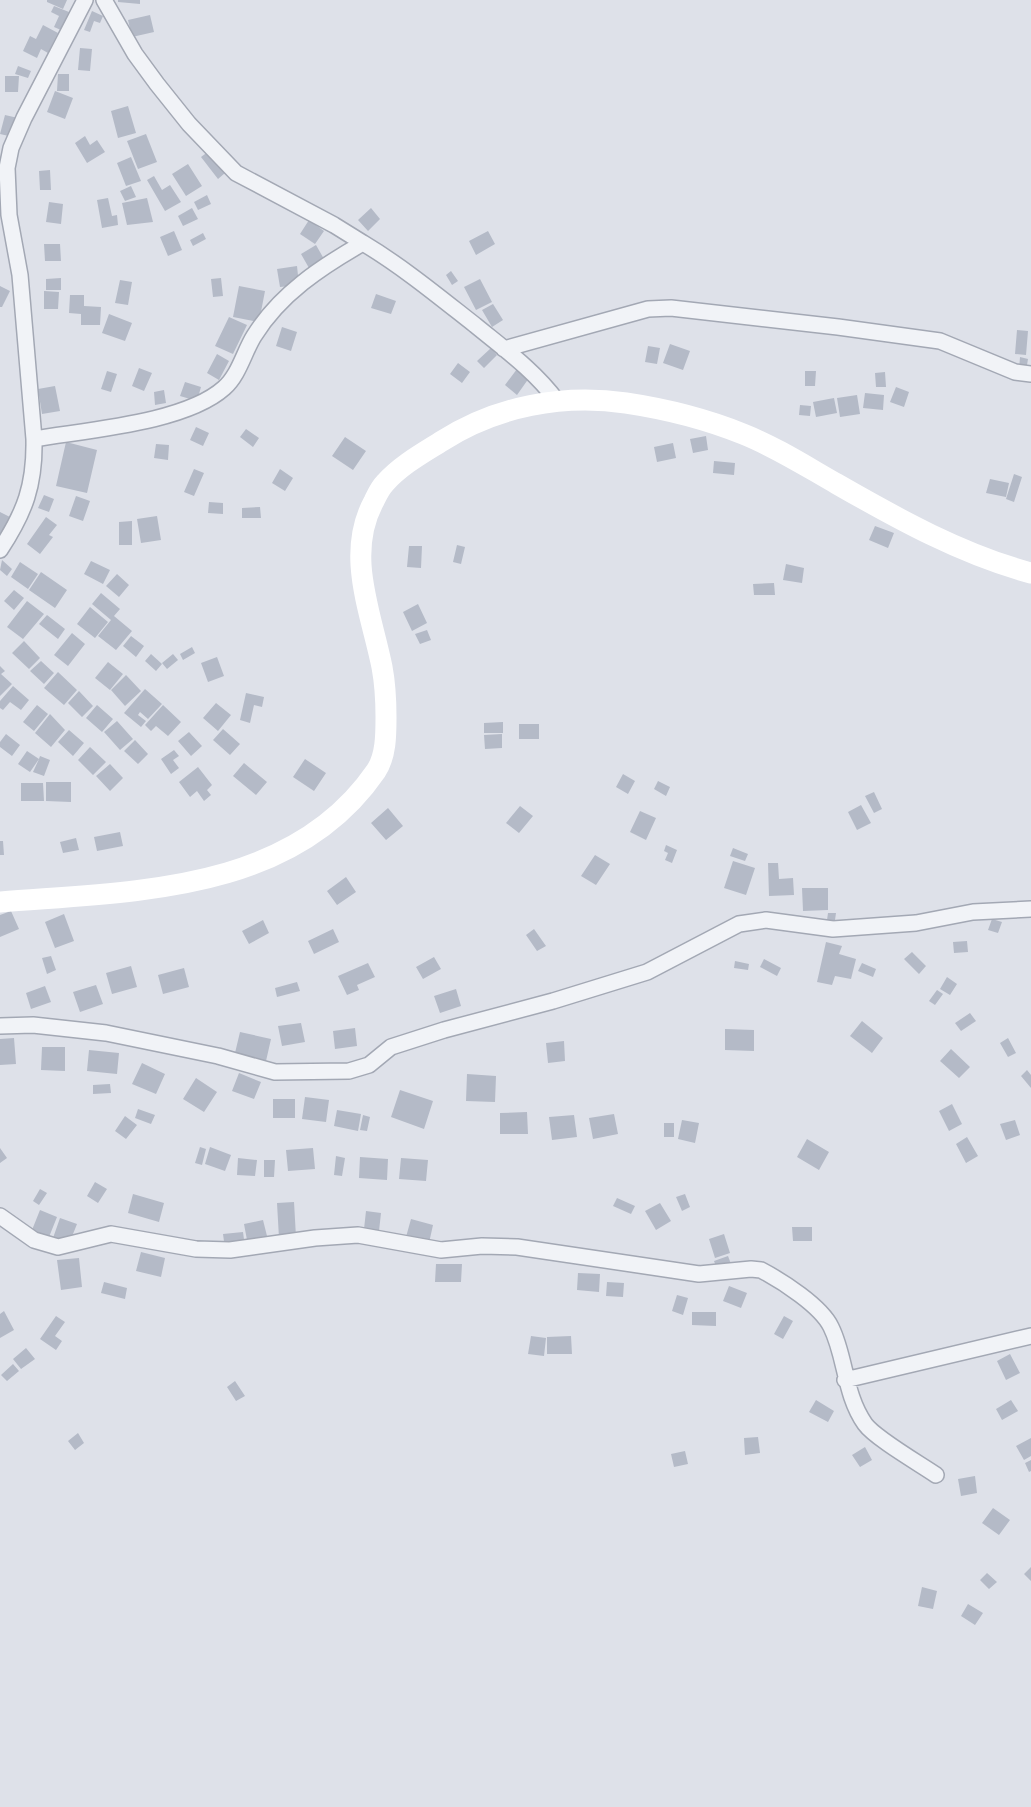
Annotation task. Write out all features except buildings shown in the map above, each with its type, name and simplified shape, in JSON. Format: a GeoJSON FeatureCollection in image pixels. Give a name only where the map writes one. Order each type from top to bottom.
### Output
{"type":"FeatureCollection","features":[{"type":"Feature","properties":{"kind":"main road"},"geometry":{"type":"LineString","coordinates":[[0,902],[168,888],[206,880],[278,854],[298,844],[326,824],[362,789],[378,768],[385,748],[386,695],[383,671],[361,576],[360,545],[368,513],[383,484],[410,461],[455,432],[521,407],[557,400],[601,400],[661,409],[744,434],[778,450],[867,501],[960,548],[1002,566],[1031,573]]}},
{"type":"Feature","properties":{"kind":"street"},"geometry":{"type":"LineString","coordinates":[[0,550],[12,532],[29,494],[35,463],[20,276],[9,215],[7,168],[11,148],[24,118],[85,0]]}},
{"type":"Feature","properties":{"kind":"street"},"geometry":{"type":"LineString","coordinates":[[104,0],[135,54],[157,84],[189,124],[236,173],[334,224],[394,262],[504,349],[546,385],[557,400]]}},
{"type":"Feature","properties":{"kind":"street"},"geometry":{"type":"LineString","coordinates":[[34,439],[148,420],[194,406],[218,393],[226,387],[253,337],[282,299],[310,277],[363,243]]}},
{"type":"Feature","properties":{"kind":"street"},"geometry":{"type":"LineString","coordinates":[[504,349],[648,309],[671,308],[838,327],[940,342],[1015,372],[1031,374]]}},
{"type":"Feature","properties":{"kind":"street"},"geometry":{"type":"LineString","coordinates":[[0,1026],[34,1025],[106,1033],[218,1056],[274,1072],[349,1071],[370,1065],[391,1047],[647,972],[739,924],[766,920],[833,929],[916,923],[973,912],[1031,909]]}},
{"type":"Feature","properties":{"kind":"street"},"geometry":{"type":"LineString","coordinates":[[0,1216],[34,1240],[58,1247],[111,1234],[196,1249],[230,1250],[315,1238],[358,1235],[376,1236],[441,1250],[482,1246],[517,1247],[699,1274],[751,1269],[760,1270],[813,1305],[824,1316],[837,1342],[845,1380],[861,1417],[870,1429],[936,1475]]}},
{"type":"Feature","properties":{"kind":"street"},"geometry":{"type":"LineString","coordinates":[[845,1380],[1031,1336]]}}]}
